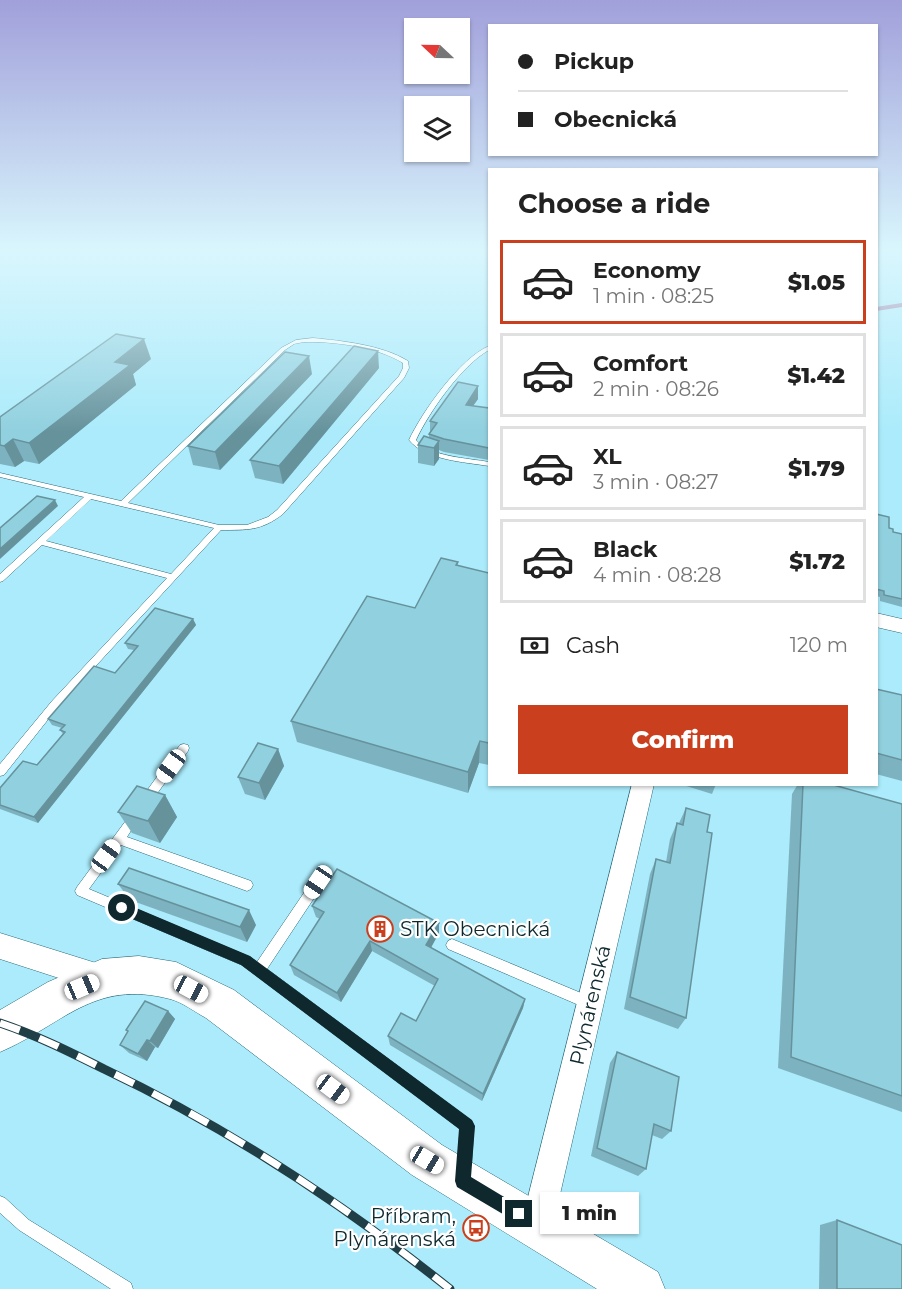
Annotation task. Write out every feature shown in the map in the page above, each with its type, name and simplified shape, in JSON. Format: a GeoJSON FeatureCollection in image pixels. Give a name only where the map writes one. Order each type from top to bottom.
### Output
{"type":"FeatureCollection","features":[{"type":"Feature","properties":{"kind":"street"},"geometry":{"type":"LineString","coordinates":[[878,620],[902,626]]}},
{"type":"Feature","properties":{"kind":"street","name":"Plynárenská"},"geometry":{"type":"LineString","coordinates":[[537,1226],[643,786]]}},
{"type":"Feature","properties":{"kind":"street"},"geometry":{"type":"LineString","coordinates":[[0,946],[102,978]]}},
{"type":"Feature","properties":{"kind":"street"},"geometry":{"type":"LineString","coordinates":[[0,1032],[62,996],[102,978],[139,975],[176,981],[220,1004],[427,1160],[641,1289]]}},
{"type":"Feature","properties":{"kind":"lane"},"geometry":{"type":"LineString","coordinates":[[0,475],[219,527],[248,528],[271,519],[280,512],[402,377],[406,362],[401,357],[381,351],[312,339],[295,341],[283,349],[123,504]]}},
{"type":"Feature","properties":{"kind":"lane"},"geometry":{"type":"LineString","coordinates":[[488,348],[480,352],[447,386],[412,440],[415,446],[425,451],[488,464]]}},
{"type":"Feature","properties":{"kind":"lane"},"geometry":{"type":"LineString","coordinates":[[0,579],[90,496]]}},
{"type":"Feature","properties":{"kind":"lane"},"geometry":{"type":"LineString","coordinates":[[0,772],[56,704],[219,527]]}},
{"type":"Feature","properties":{"kind":"lane"},"geometry":{"type":"LineString","coordinates":[[41,542],[172,577]]}},
{"type":"Feature","properties":{"kind":"lane"},"geometry":{"type":"LineString","coordinates":[[184,748],[81,891],[246,961],[467,1126],[463,1181]]}},
{"type":"Feature","properties":{"kind":"lane"},"geometry":{"type":"LineString","coordinates":[[118,839],[247,885]]}},
{"type":"Feature","properties":{"kind":"lane"},"geometry":{"type":"LineString","coordinates":[[259,970],[318,882]]}},
{"type":"Feature","properties":{"kind":"lane"},"geometry":{"type":"LineString","coordinates":[[452,945],[590,1004]]}},
{"type":"Feature","properties":{"kind":"lane"},"geometry":{"type":"LineString","coordinates":[[0,1203],[24,1225],[125,1289]]}},
{"type":"Feature","properties":{"kind":"building"},"geometry":{"type":"Polygon","coordinates":[[[116,334],[144,339],[115,362],[130,365],[29,443],[13,439],[4,446],[0,445],[0,417],[116,334]]]}},
{"type":"Feature","properties":{"kind":"building"},"geometry":{"type":"Polygon","coordinates":[[[354,346],[378,351],[279,466],[250,460],[354,346]]]}},
{"type":"Feature","properties":{"kind":"building"},"geometry":{"type":"Polygon","coordinates":[[[285,352],[309,356],[215,452],[188,446],[285,352]]]}},
{"type":"Feature","properties":{"kind":"building"},"geometry":{"type":"Polygon","coordinates":[[[458,382],[478,386],[466,405],[488,408],[488,448],[429,434],[437,423],[430,421],[458,382]]]}},
{"type":"Feature","properties":{"kind":"building"},"geometry":{"type":"Polygon","coordinates":[[[424,436],[439,441],[434,448],[418,445],[424,436]]]}},
{"type":"Feature","properties":{"kind":"building"},"geometry":{"type":"Polygon","coordinates":[[[37,496],[55,500],[0,549],[0,528],[37,496]]]}},
{"type":"Feature","properties":{"kind":"building"},"geometry":{"type":"Polygon","coordinates":[[[878,514],[889,517],[889,528],[893,529],[893,532],[902,534],[902,599],[884,595],[884,591],[878,590],[878,514]]]}},
{"type":"Feature","properties":{"kind":"building"},"geometry":{"type":"Polygon","coordinates":[[[441,558],[458,562],[456,565],[488,573],[488,743],[480,741],[468,772],[291,721],[367,596],[415,608],[441,558]]]}},
{"type":"Feature","properties":{"kind":"building"},"geometry":{"type":"Polygon","coordinates":[[[155,608],[193,619],[34,817],[0,805],[0,788],[23,761],[37,765],[65,732],[60,730],[65,725],[48,719],[94,666],[115,673],[138,646],[125,643],[155,608]]]}},
{"type":"Feature","properties":{"kind":"building"},"geometry":{"type":"Polygon","coordinates":[[[878,689],[902,695],[902,760],[878,754],[878,689]]]}},
{"type":"Feature","properties":{"kind":"building"},"geometry":{"type":"Polygon","coordinates":[[[258,743],[278,749],[259,783],[238,777],[258,743]]]}},
{"type":"Feature","properties":{"kind":"building"},"geometry":{"type":"Polygon","coordinates":[[[137,786],[165,795],[148,821],[118,812],[137,786]]]}},
{"type":"Feature","properties":{"kind":"building"},"geometry":{"type":"Polygon","coordinates":[[[803,786],[837,786],[902,804],[902,1096],[791,1057],[803,786]]]}},
{"type":"Feature","properties":{"kind":"building"},"geometry":{"type":"Polygon","coordinates":[[[686,808],[710,815],[707,832],[712,833],[686,1018],[630,997],[656,859],[670,863],[677,823],[683,825],[686,808]]]}},
{"type":"Feature","properties":{"kind":"building"},"geometry":{"type":"Polygon","coordinates":[[[129,868],[249,910],[240,927],[118,884],[129,868]]]}},
{"type":"Feature","properties":{"kind":"building"},"geometry":{"type":"Polygon","coordinates":[[[337,869],[439,923],[426,945],[525,999],[483,1094],[388,1036],[401,1013],[416,1021],[438,979],[370,941],[337,993],[290,965],[324,912],[312,906],[337,869]]]}},
{"type":"Feature","properties":{"kind":"building"},"geometry":{"type":"Polygon","coordinates":[[[145,1001],[168,1011],[150,1041],[147,1040],[138,1054],[120,1045],[128,1031],[126,1030],[145,1001]]]}},
{"type":"Feature","properties":{"kind":"building"},"geometry":{"type":"Polygon","coordinates":[[[617,1052],[679,1077],[671,1131],[654,1124],[646,1169],[597,1148],[617,1052]]]}},
{"type":"Feature","properties":{"kind":"building"},"geometry":{"type":"Polygon","coordinates":[[[837,1220],[902,1245],[902,1289],[837,1289],[837,1220]]]}},
{"type":"Feature","properties":{"kind":"railway"},"geometry":{"type":"LineString","coordinates":[[0,1023],[53,1044],[150,1092],[240,1142],[326,1197],[450,1289]]}},
{"type":"Feature","properties":{"kind":"place","name":"STK Obecnická"},"geometry":{"type":"Point","coordinates":[380,929]}},
{"type":"Feature","properties":{"kind":"place","name":"Příbram, Plynárenská"},"geometry":{"type":"Point","coordinates":[476,1228]}},
{"type":"Feature","properties":{"kind":"route"},"geometry":{"type":"LineString","coordinates":[[122,908],[246,961],[467,1126],[463,1181],[519,1214]]}}]}
